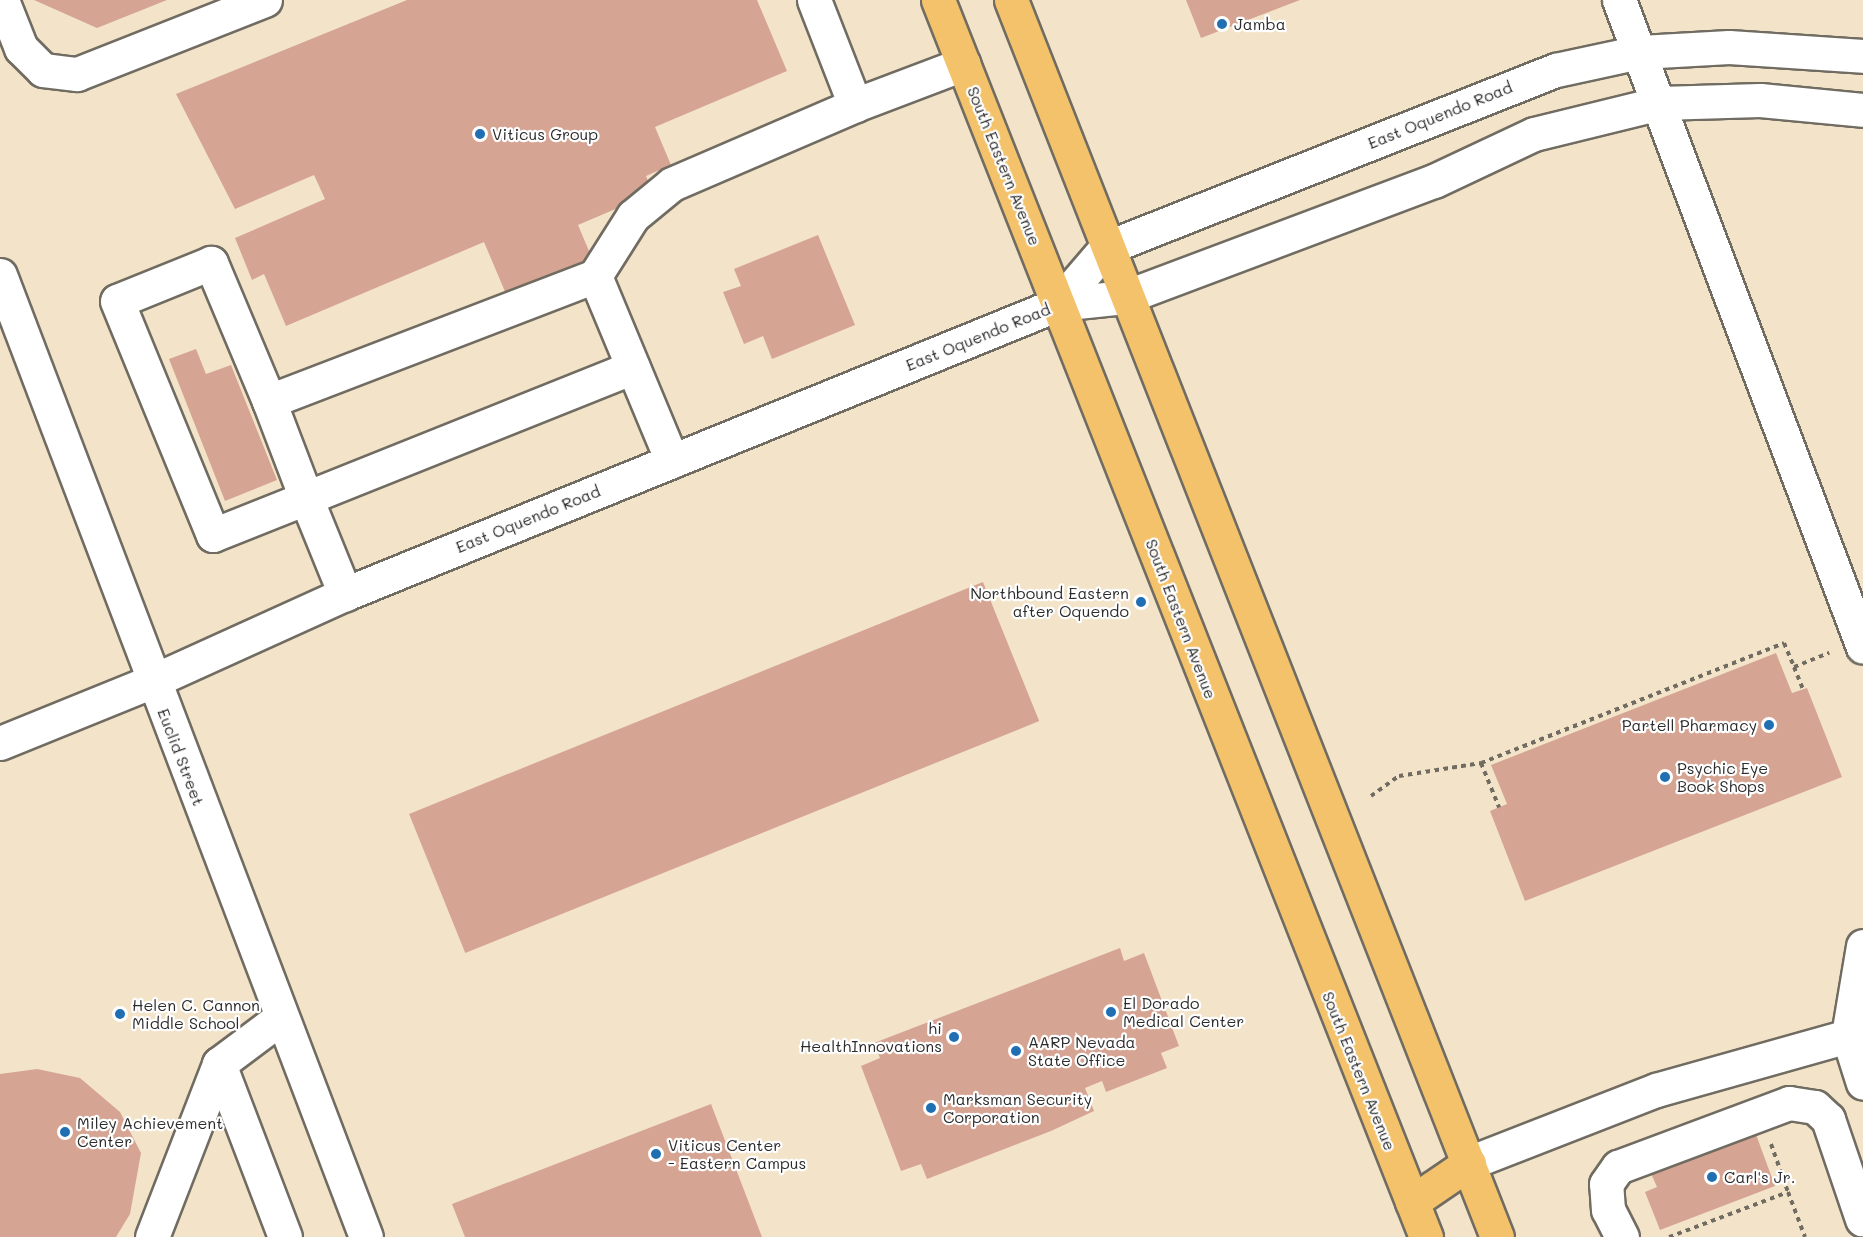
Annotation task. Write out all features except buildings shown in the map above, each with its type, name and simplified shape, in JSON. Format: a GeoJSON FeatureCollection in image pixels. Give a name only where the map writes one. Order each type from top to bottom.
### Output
{"type":"FeatureCollection","features":[{"type":"Feature","properties":{"kind":"main road","name":"South Eastern Avenue"},"geometry":{"type":"LineString","coordinates":[[938,0],[1426,1237]]}},
{"type":"Feature","properties":{"kind":"main road"},"geometry":{"type":"LineString","coordinates":[[1011,0],[1125,297],[1497,1237]]}},
{"type":"Feature","properties":{"kind":"main road"},"geometry":{"type":"LineString","coordinates":[[1412,1202],[1469,1163]]}},
{"type":"Feature","properties":{"kind":"street"},"geometry":{"type":"LineString","coordinates":[[2,0],[21,48],[43,70],[77,74],[265,0]]}},
{"type":"Feature","properties":{"kind":"street"},"geometry":{"type":"LineString","coordinates":[[814,0],[855,105]]}},
{"type":"Feature","properties":{"kind":"street"},"geometry":{"type":"LineString","coordinates":[[1619,0],[1660,103],[1862,644]]}},
{"type":"Feature","properties":{"kind":"street","name":"East Oquendo Road"},"geometry":{"type":"LineString","coordinates":[[1058,304],[1106,248],[1495,91],[1556,70],[1640,52],[1729,47],[1863,56]]}},
{"type":"Feature","properties":{"kind":"street"},"geometry":{"type":"LineString","coordinates":[[269,401],[595,276],[633,216],[672,184],[855,105],[963,64]]}},
{"type":"Feature","properties":{"kind":"street","name":"East Oquendo Road"},"geometry":{"type":"LineString","coordinates":[[0,743],[153,681],[345,594],[1058,304],[1125,297],[1434,181],[1534,134],[1660,103],[1760,100],[1863,110]]}},
{"type":"Feature","properties":{"kind":"street"},"geometry":{"type":"LineString","coordinates":[[345,594],[306,498],[269,401],[211,263],[117,301],[213,535],[306,498],[633,367]]}},
{"type":"Feature","properties":{"kind":"street","name":"Euclid Street"},"geometry":{"type":"LineString","coordinates":[[0,275],[279,1019],[366,1237]]}},
{"type":"Feature","properties":{"kind":"street"},"geometry":{"type":"LineString","coordinates":[[595,276],[672,461]]}},
{"type":"Feature","properties":{"kind":"street"},"geometry":{"type":"LineString","coordinates":[[1863,945],[1855,1037],[1863,1083]]}},
{"type":"Feature","properties":{"kind":"street"},"geometry":{"type":"LineString","coordinates":[[152,1237],[219,1064],[279,1019]]}},
{"type":"Feature","properties":{"kind":"street"},"geometry":{"type":"LineString","coordinates":[[1469,1163],[1656,1090],[1855,1037]]}},
{"type":"Feature","properties":{"kind":"street"},"geometry":{"type":"LineString","coordinates":[[219,1064],[285,1237]]}},
{"type":"Feature","properties":{"kind":"street"},"geometry":{"type":"LineString","coordinates":[[1622,1237],[1608,1210],[1606,1184],[1618,1167],[1789,1103],[1815,1107],[1828,1119],[1862,1219]]}},
{"type":"Feature","properties":{"kind":"path"},"geometry":{"type":"LineString","coordinates":[[1371,796],[1399,776],[1481,763],[1784,643],[1803,689]]}},
{"type":"Feature","properties":{"kind":"path"},"geometry":{"type":"LineString","coordinates":[[1794,667],[1862,644]]}},
{"type":"Feature","properties":{"kind":"path"},"geometry":{"type":"LineString","coordinates":[[1481,763],[1498,807]]}},
{"type":"Feature","properties":{"kind":"path"},"geometry":{"type":"LineString","coordinates":[[1782,1140],[1771,1144],[1805,1237]]}},
{"type":"Feature","properties":{"kind":"path"},"geometry":{"type":"LineString","coordinates":[[1669,1237],[1788,1192]]}},
{"type":"Feature","properties":{"kind":"place","name":"Jamba"},"geometry":{"type":"Point","coordinates":[1222,24]}},
{"type":"Feature","properties":{"kind":"place","name":"Viticus Group"},"geometry":{"type":"Point","coordinates":[480,134]}},
{"type":"Feature","properties":{"kind":"place","name":"Northbound Eastern after Oquendo"},"geometry":{"type":"Point","coordinates":[1141,602]}},
{"type":"Feature","properties":{"kind":"place","name":"Partell Pharmacy"},"geometry":{"type":"Point","coordinates":[1769,725]}},
{"type":"Feature","properties":{"kind":"place","name":"Psychic Eye Book Shops"},"geometry":{"type":"Point","coordinates":[1665,777]}},
{"type":"Feature","properties":{"kind":"place","name":"El Dorado Medical Center"},"geometry":{"type":"Point","coordinates":[1111,1012]}},
{"type":"Feature","properties":{"kind":"place","name":"Helen C. Cannon Middle School"},"geometry":{"type":"Point","coordinates":[120,1014]}},
{"type":"Feature","properties":{"kind":"place","name":"hi HealthInnovations"},"geometry":{"type":"Point","coordinates":[954,1037]}},
{"type":"Feature","properties":{"kind":"place","name":"AARP Nevada State Office"},"geometry":{"type":"Point","coordinates":[1016,1051]}},
{"type":"Feature","properties":{"kind":"place","name":"Marksman Security Corporation"},"geometry":{"type":"Point","coordinates":[931,1108]}},
{"type":"Feature","properties":{"kind":"place","name":"Miley Achievement Center"},"geometry":{"type":"Point","coordinates":[65,1132]}},
{"type":"Feature","properties":{"kind":"place","name":"Viticus Center - Eastern Campus"},"geometry":{"type":"Point","coordinates":[656,1154]}},
{"type":"Feature","properties":{"kind":"place","name":"Carl's Jr."},"geometry":{"type":"Point","coordinates":[1712,1177]}}]}
